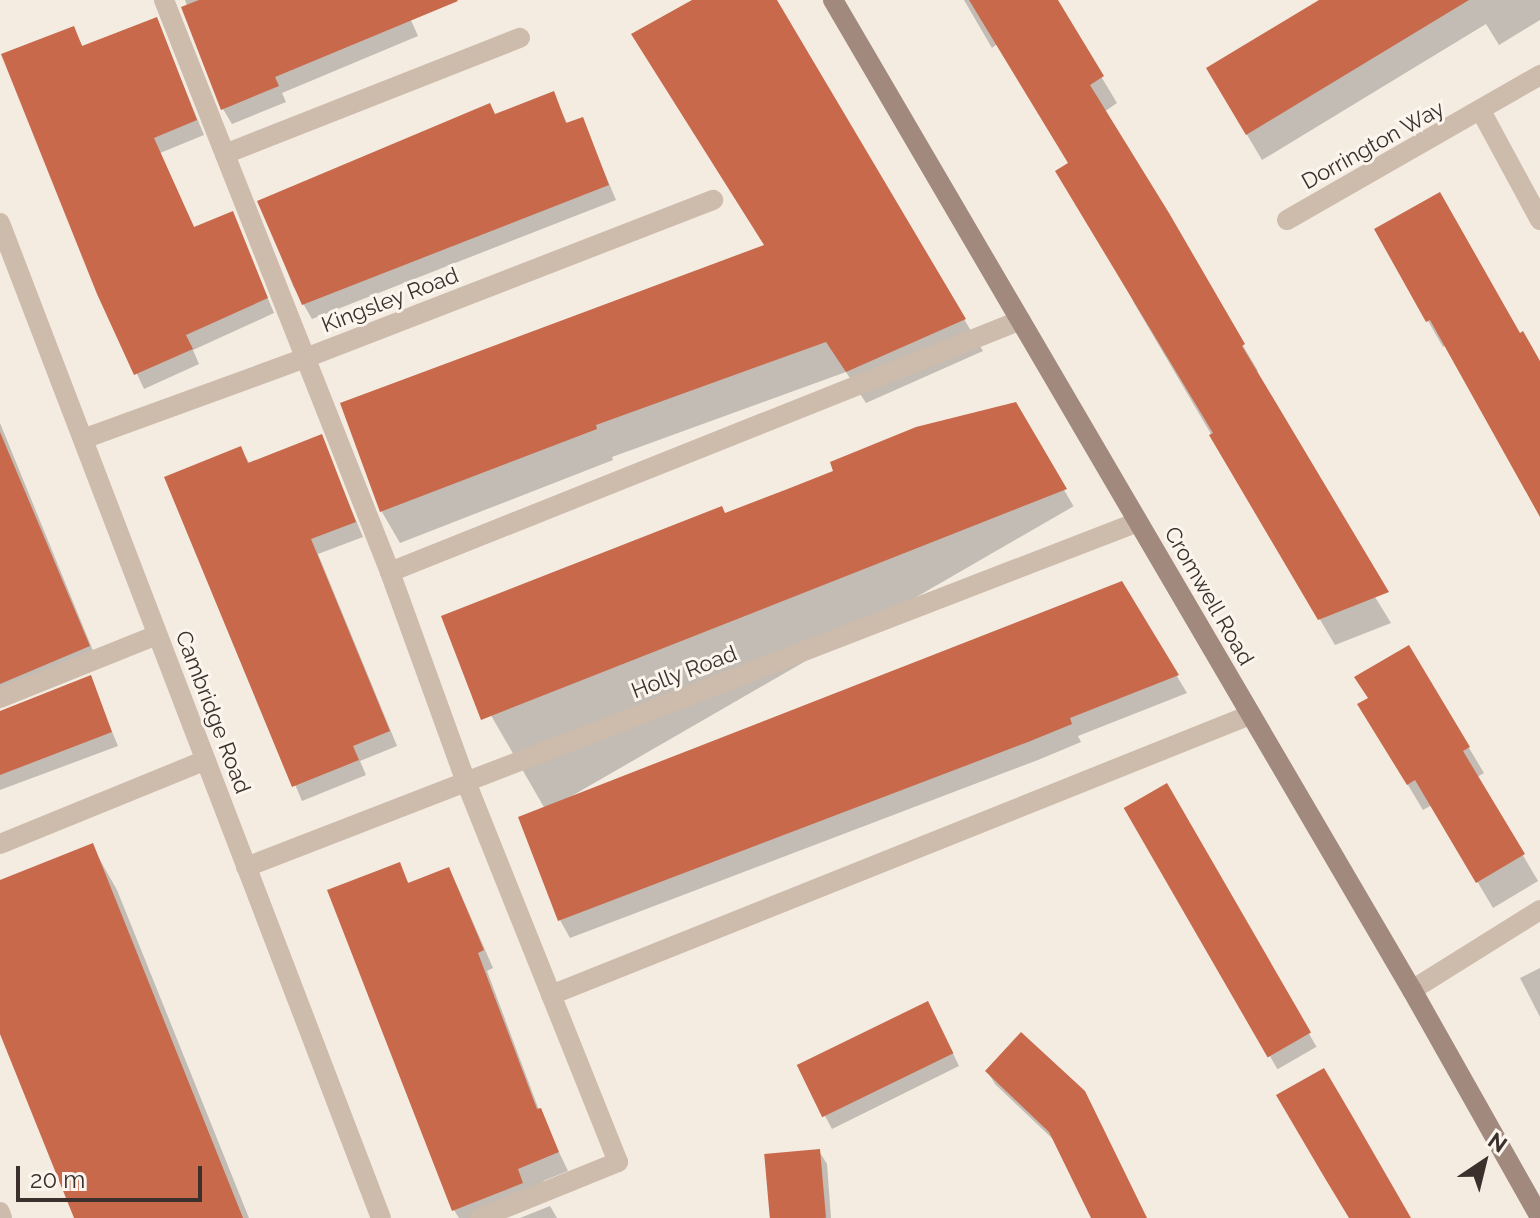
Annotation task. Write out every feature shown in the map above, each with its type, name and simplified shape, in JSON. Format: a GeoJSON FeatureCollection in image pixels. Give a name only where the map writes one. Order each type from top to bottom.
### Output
{"type":"FeatureCollection","features":[{"type":"Feature","properties":{"kind":"street"},"geometry":{"type":"LineString","coordinates":[[164,0],[303,359],[390,572],[466,782],[618,1162],[480,1218]]}},
{"type":"Feature","properties":{"kind":"street","name":"Cromwell Road"},"geometry":{"type":"LineString","coordinates":[[833,0],[1412,990],[1540,1217]]}},
{"type":"Feature","properties":{"kind":"street"},"geometry":{"type":"LineString","coordinates":[[225,154],[520,38]]}},
{"type":"Feature","properties":{"kind":"street","name":"Dorrington Way"},"geometry":{"type":"LineString","coordinates":[[1287,220],[1540,75]]}},
{"type":"Feature","properties":{"kind":"street","name":"Dorrington Way"},"geometry":{"type":"LineString","coordinates":[[1481,111],[1540,220]]}},
{"type":"Feature","properties":{"kind":"street","name":"Kingsley Road"},"geometry":{"type":"LineString","coordinates":[[83,439],[303,359],[713,200]]}},
{"type":"Feature","properties":{"kind":"street","name":"Cambridge Road"},"geometry":{"type":"LineString","coordinates":[[0,223],[381,1218]]}},
{"type":"Feature","properties":{"kind":"street"},"geometry":{"type":"LineString","coordinates":[[390,572],[1021,320]]}},
{"type":"Feature","properties":{"kind":"street","name":"Holly Road"},"geometry":{"type":"LineString","coordinates":[[246,867],[1138,522]]}},
{"type":"Feature","properties":{"kind":"street"},"geometry":{"type":"LineString","coordinates":[[0,698],[157,635]]}},
{"type":"Feature","properties":{"kind":"street"},"geometry":{"type":"LineString","coordinates":[[551,995],[1250,715]]}},
{"type":"Feature","properties":{"kind":"street"},"geometry":{"type":"LineString","coordinates":[[0,844],[206,760]]}},
{"type":"Feature","properties":{"kind":"street"},"geometry":{"type":"LineString","coordinates":[[1412,990],[1540,910]]}},
{"type":"Feature","properties":{"kind":"street"},"geometry":{"type":"LineString","coordinates":[[0,1212],[2,1218]]}},
{"type":"Feature","properties":{"kind":"building"},"geometry":{"type":"Polygon","coordinates":[[[199,0],[458,1],[275,77],[279,86],[221,110],[181,7],[199,0]]]}},
{"type":"Feature","properties":{"kind":"building"},"geometry":{"type":"Polygon","coordinates":[[[692,0],[777,0],[966,319],[846,372],[826,342],[596,425],[597,429],[380,512],[340,403],[764,245],[631,34],[692,0]]]}},
{"type":"Feature","properties":{"kind":"building"},"geometry":{"type":"Polygon","coordinates":[[[969,0],[1058,0],[1104,76],[1090,85],[1169,213],[1245,344],[1242,346],[1389,592],[1318,620],[1209,435],[1213,433],[1055,171],[1068,163],[969,0]]]}},
{"type":"Feature","properties":{"kind":"building"},"geometry":{"type":"Polygon","coordinates":[[[1319,0],[1469,0],[1246,135],[1206,68],[1319,0]]]}},
{"type":"Feature","properties":{"kind":"building"},"geometry":{"type":"Polygon","coordinates":[[[157,17],[197,120],[154,138],[194,227],[233,211],[268,298],[186,335],[193,349],[134,375],[97,294],[1,54],[74,26],[82,46],[157,17]]]}},
{"type":"Feature","properties":{"kind":"building"},"geometry":{"type":"Polygon","coordinates":[[[554,91],[566,123],[583,117],[609,185],[302,305],[257,201],[490,103],[495,114],[554,91]]]}},
{"type":"Feature","properties":{"kind":"building"},"geometry":{"type":"Polygon","coordinates":[[[1440,192],[1520,333],[1523,331],[1540,361],[1540,517],[1430,320],[1426,322],[1374,229],[1440,192]]]}},
{"type":"Feature","properties":{"kind":"building"},"geometry":{"type":"Polygon","coordinates":[[[1016,402],[1067,489],[481,720],[441,616],[722,506],[725,513],[833,471],[830,462],[916,427],[1016,402]]]}},
{"type":"Feature","properties":{"kind":"building"},"geometry":{"type":"Polygon","coordinates":[[[0,432],[90,646],[0,684],[0,432]]]}},
{"type":"Feature","properties":{"kind":"building"},"geometry":{"type":"Polygon","coordinates":[[[322,434],[356,522],[311,539],[390,731],[353,746],[359,760],[292,787],[164,477],[241,446],[248,463],[322,434]]]}},
{"type":"Feature","properties":{"kind":"building"},"geometry":{"type":"Polygon","coordinates":[[[1122,581],[1179,675],[1070,718],[1072,724],[1028,742],[558,921],[518,817],[1122,581]]]}},
{"type":"Feature","properties":{"kind":"building"},"geometry":{"type":"Polygon","coordinates":[[[1409,645],[1470,747],[1463,751],[1525,854],[1476,883],[1415,780],[1407,785],[1357,704],[1368,698],[1354,677],[1409,645]]]}},
{"type":"Feature","properties":{"kind":"building"},"geometry":{"type":"Polygon","coordinates":[[[91,675],[112,732],[0,775],[0,711],[91,675]]]}},
{"type":"Feature","properties":{"kind":"building"},"geometry":{"type":"Polygon","coordinates":[[[1167,783],[1311,1032],[1268,1057],[1124,808],[1167,783]]]}},
{"type":"Feature","properties":{"kind":"building"},"geometry":{"type":"Polygon","coordinates":[[[93,843],[243,1218],[74,1218],[0,1034],[0,880],[93,843]]]}},
{"type":"Feature","properties":{"kind":"building"},"geometry":{"type":"Polygon","coordinates":[[[400,862],[408,883],[449,867],[484,950],[478,953],[537,1109],[541,1108],[559,1152],[518,1169],[523,1183],[452,1211],[327,890],[400,862]]]}},
{"type":"Feature","properties":{"kind":"building"},"geometry":{"type":"Polygon","coordinates":[[[928,1001],[953,1053],[822,1117],[797,1065],[928,1001]]]}},
{"type":"Feature","properties":{"kind":"building"},"geometry":{"type":"Polygon","coordinates":[[[1021,1032],[1085,1091],[1147,1218],[1091,1218],[1049,1132],[985,1071],[1021,1032]]]}},
{"type":"Feature","properties":{"kind":"building"},"geometry":{"type":"Polygon","coordinates":[[[1324,1068],[1411,1218],[1349,1218],[1276,1095],[1324,1068]]]}},
{"type":"Feature","properties":{"kind":"building"},"geometry":{"type":"Polygon","coordinates":[[[820,1149],[826,1218],[770,1218],[764,1154],[820,1149]]]}}]}
